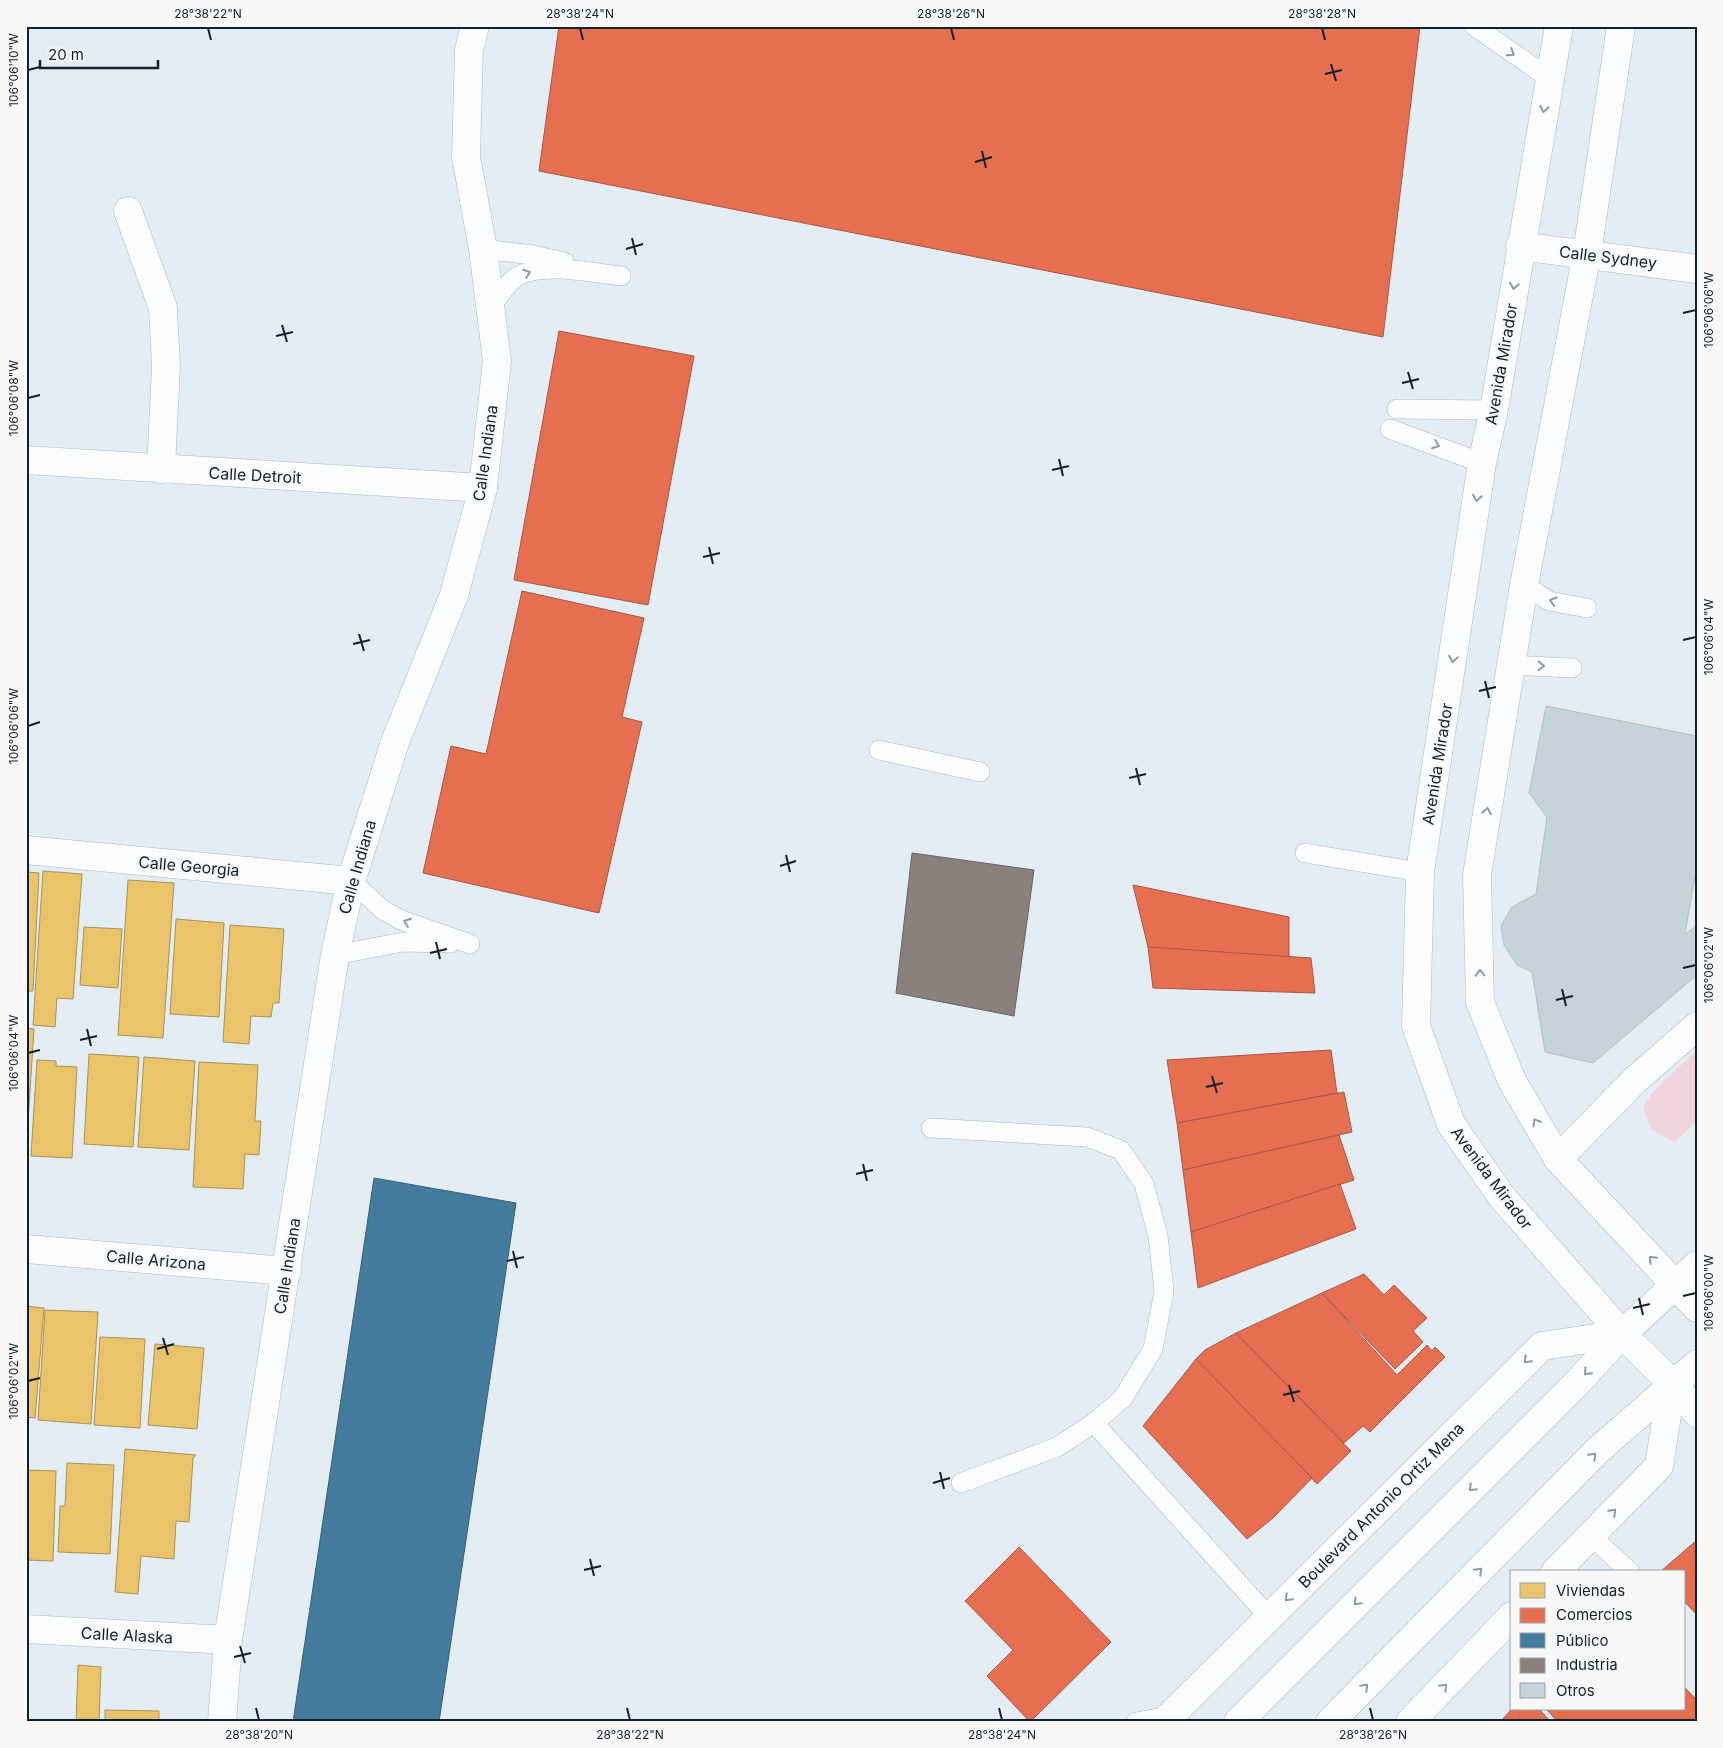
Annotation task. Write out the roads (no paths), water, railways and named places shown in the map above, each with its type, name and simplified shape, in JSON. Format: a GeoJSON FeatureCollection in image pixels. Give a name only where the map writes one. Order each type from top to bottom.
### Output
{"type":"FeatureCollection","features":[{"type":"Feature","properties":{"kind":"street","name":"Calle Indiana"},"geometry":{"type":"LineString","coordinates":[[222,1722],[228,1640],[335,955],[351,881],[395,742],[454,596],[483,488],[497,361],[492,305],[466,157],[469,50],[475,26]]}},
{"type":"Feature","properties":{"kind":"street","name":"Avenida Mirador"},"geometry":{"type":"LineString","coordinates":[[1559,26],[1520,246],[1494,410],[1482,463],[1420,872],[1416,1026],[1450,1124],[1502,1197],[1622,1334],[1672,1383],[1697,1413]]}},
{"type":"Feature","properties":{"kind":"street"},"geometry":{"type":"LineString","coordinates":[[1621,26],[1587,253],[1524,585],[1477,875],[1480,1002],[1512,1081],[1558,1159],[1697,1308]]}},
{"type":"Feature","properties":{"kind":"street"},"geometry":{"type":"LineString","coordinates":[[128,211],[163,308],[166,366],[161,469]]}},
{"type":"Feature","properties":{"kind":"street","name":"Calle Sydney"},"geometry":{"type":"LineString","coordinates":[[1520,246],[1587,253],[1697,269]]}},
{"type":"Feature","properties":{"kind":"street","name":"Calle Detroit"},"geometry":{"type":"LineString","coordinates":[[26,460],[483,488]]}},
{"type":"Feature","properties":{"kind":"street","name":"Calle Georgia"},"geometry":{"type":"LineString","coordinates":[[26,850],[351,881]]}},
{"type":"Feature","properties":{"kind":"street"},"geometry":{"type":"LineString","coordinates":[[1558,1159],[1634,1081],[1697,1026]]}},
{"type":"Feature","properties":{"kind":"street","name":"Calle Arizona"},"geometry":{"type":"LineString","coordinates":[[26,1250],[287,1271]]}},
{"type":"Feature","properties":{"kind":"street"},"geometry":{"type":"LineString","coordinates":[[1238,1722],[1578,1382],[1622,1334],[1697,1265]]}},
{"type":"Feature","properties":{"kind":"street","name":"Boulevard Antonio Ortiz Mena"},"geometry":{"type":"LineString","coordinates":[[1166,1719],[1542,1346],[1622,1334]]}},
{"type":"Feature","properties":{"kind":"street"},"geometry":{"type":"LineString","coordinates":[[1330,1722],[1598,1450],[1672,1383],[1697,1364]]}},
{"type":"Feature","properties":{"kind":"street"},"geometry":{"type":"LineString","coordinates":[[1557,1570],[1659,1466],[1672,1383]]}},
{"type":"Feature","properties":{"kind":"street"},"geometry":{"type":"LineString","coordinates":[[1410,1722],[1510,1618]]}},
{"type":"Feature","properties":{"kind":"street","name":"Calle Alaska"},"geometry":{"type":"LineString","coordinates":[[26,1629],[228,1640]]}},
{"type":"Feature","properties":{"kind":"lane"},"geometry":{"type":"LineString","coordinates":[[1474,26],[1549,78]]}},
{"type":"Feature","properties":{"kind":"lane"},"geometry":{"type":"LineString","coordinates":[[483,249],[533,255],[621,276],[539,269],[527,272],[513,279],[492,305]]}},
{"type":"Feature","properties":{"kind":"lane"},"geometry":{"type":"LineString","coordinates":[[1397,409],[1494,410]]}},
{"type":"Feature","properties":{"kind":"lane"},"geometry":{"type":"LineString","coordinates":[[1390,429],[1482,463]]}},
{"type":"Feature","properties":{"kind":"lane"},"geometry":{"type":"LineString","coordinates":[[1524,585],[1549,601],[1587,608]]}},
{"type":"Feature","properties":{"kind":"lane"},"geometry":{"type":"LineString","coordinates":[[1510,666],[1572,668]]}},
{"type":"Feature","properties":{"kind":"lane"},"geometry":{"type":"LineString","coordinates":[[879,750],[980,772]]}},
{"type":"Feature","properties":{"kind":"lane"},"geometry":{"type":"LineString","coordinates":[[1305,853],[1420,872]]}},
{"type":"Feature","properties":{"kind":"lane"},"geometry":{"type":"LineString","coordinates":[[335,955],[403,942],[470,944],[401,920],[383,910],[351,881]]}},
{"type":"Feature","properties":{"kind":"lane"},"geometry":{"type":"LineString","coordinates":[[931,1128],[1087,1136],[1121,1150],[1144,1184],[1158,1236],[1164,1291],[1153,1349],[1123,1398],[1094,1423],[1057,1446],[961,1483]]}},
{"type":"Feature","properties":{"kind":"lane"},"geometry":{"type":"LineString","coordinates":[[1094,1423],[1269,1617]]}},
{"type":"Feature","properties":{"kind":"lane"},"geometry":{"type":"LineString","coordinates":[[1590,1535],[1628,1570]]}},
{"type":"Feature","properties":{"kind":"lane"},"geometry":{"type":"LineString","coordinates":[[1136,1722],[1166,1719]]}}]}
